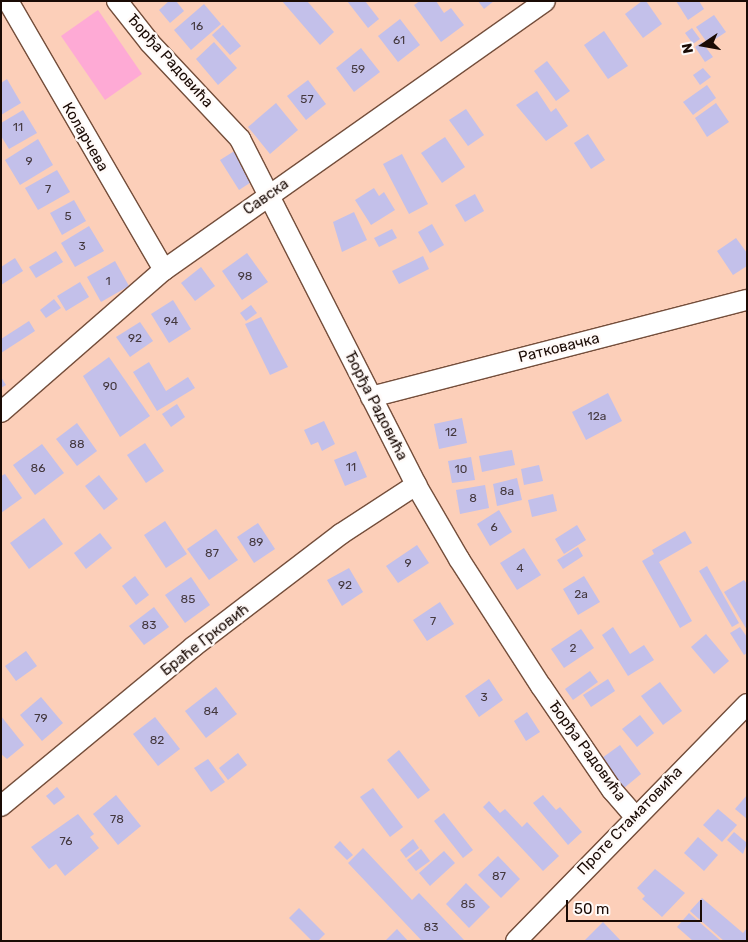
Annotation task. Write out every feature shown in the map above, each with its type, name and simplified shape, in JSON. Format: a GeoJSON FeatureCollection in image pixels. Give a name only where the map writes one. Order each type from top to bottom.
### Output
{"type":"FeatureCollection","features":[{"type":"Feature","properties":{"kind":"street","name":"Коларчева"},"geometry":{"type":"LineString","coordinates":[[8,1],[164,270]]}},
{"type":"Feature","properties":{"kind":"street","name":"Ђорђа Радовића"},"geometry":{"type":"LineString","coordinates":[[117,1],[150,43],[240,139],[270,194],[416,486],[459,559],[541,686],[612,790],[635,816]]}},
{"type":"Feature","properties":{"kind":"street","name":"Савска"},"geometry":{"type":"LineString","coordinates":[[1,412],[164,270],[545,1]]}},
{"type":"Feature","properties":{"kind":"street","name":"Ратковачка"},"geometry":{"type":"LineString","coordinates":[[371,397],[747,300]]}},
{"type":"Feature","properties":{"kind":"street","name":"Браће Грковић"},"geometry":{"type":"LineString","coordinates":[[1,806],[194,647],[334,539],[416,486]]}},
{"type":"Feature","properties":{"kind":"street","name":"Проте Стаматовића"},"geometry":{"type":"LineString","coordinates":[[516,941],[635,816],[747,704]]}},
{"type":"Feature","properties":{"kind":"shaded area"},"geometry":{"type":"Polygon","coordinates":[[[98,10],[142,74],[105,100],[61,36],[98,10]]]}},
{"type":"Feature","properties":{"kind":"building"},"geometry":{"type":"Polygon","coordinates":[[[169,1],[176,1],[184,11],[170,23],[159,10],[169,1]]]}},
{"type":"Feature","properties":{"kind":"building"},"geometry":{"type":"Polygon","coordinates":[[[282,1],[307,1],[334,32],[320,45],[282,1]]]}},
{"type":"Feature","properties":{"kind":"building"},"geometry":{"type":"Polygon","coordinates":[[[347,1],[365,1],[379,19],[368,28],[347,1]]]}},
{"type":"Feature","properties":{"kind":"building"},"geometry":{"type":"Polygon","coordinates":[[[420,1],[436,1],[444,13],[451,8],[464,25],[441,42],[414,5],[420,1]]]}},
{"type":"Feature","properties":{"kind":"building"},"geometry":{"type":"Polygon","coordinates":[[[478,1],[494,1],[484,9],[478,1]]]}},
{"type":"Feature","properties":{"kind":"building"},"geometry":{"type":"Polygon","coordinates":[[[642,1],[646,1],[662,24],[643,38],[625,14],[642,1]]]}},
{"type":"Feature","properties":{"kind":"building"},"geometry":{"type":"Polygon","coordinates":[[[676,1],[699,1],[704,9],[688,20],[676,1]]]}},
{"type":"Feature","properties":{"kind":"building"},"geometry":{"type":"Polygon","coordinates":[[[204,4],[221,24],[191,50],[174,30],[204,4]]]}},
{"type":"Feature","properties":{"kind":"building"},"geometry":{"type":"Polygon","coordinates":[[[714,15],[726,32],[708,44],[696,27],[714,15]]]}},
{"type":"Feature","properties":{"kind":"building"},"geometry":{"type":"Polygon","coordinates":[[[400,19],[420,45],[398,62],[378,36],[400,19]]]}},
{"type":"Feature","properties":{"kind":"building"},"geometry":{"type":"Polygon","coordinates":[[[223,25],[241,46],[230,55],[212,35],[223,25]]]}},
{"type":"Feature","properties":{"kind":"building"},"geometry":{"type":"Polygon","coordinates":[[[692,28],[700,39],[693,44],[685,33],[692,28]]]}},
{"type":"Feature","properties":{"kind":"building"},"geometry":{"type":"Polygon","coordinates":[[[604,31],[628,66],[608,79],[584,45],[604,31]]]}},
{"type":"Feature","properties":{"kind":"building"},"geometry":{"type":"Polygon","coordinates":[[[214,42],[237,68],[218,85],[196,59],[214,42]]]}},
{"type":"Feature","properties":{"kind":"building"},"geometry":{"type":"Polygon","coordinates":[[[702,42],[713,57],[705,62],[695,47],[702,42]]]}},
{"type":"Feature","properties":{"kind":"building"},"geometry":{"type":"Polygon","coordinates":[[[361,48],[380,72],[354,92],[336,68],[361,48]]]}},
{"type":"Feature","properties":{"kind":"building"},"geometry":{"type":"Polygon","coordinates":[[[547,61],[570,91],[556,101],[534,71],[547,61]]]}},
{"type":"Feature","properties":{"kind":"building"},"geometry":{"type":"Polygon","coordinates":[[[703,68],[711,77],[700,85],[693,75],[703,68]]]}},
{"type":"Feature","properties":{"kind":"building"},"geometry":{"type":"Polygon","coordinates":[[[7,79],[21,103],[1,115],[1,83],[7,79]]]}},
{"type":"Feature","properties":{"kind":"building"},"geometry":{"type":"Polygon","coordinates":[[[308,80],[326,104],[306,120],[287,96],[308,80]]]}},
{"type":"Feature","properties":{"kind":"building"},"geometry":{"type":"Polygon","coordinates":[[[707,85],[716,98],[693,115],[683,102],[707,85]]]}},
{"type":"Feature","properties":{"kind":"building"},"geometry":{"type":"Polygon","coordinates":[[[537,91],[551,112],[556,108],[568,126],[546,141],[516,105],[537,91]]]}},
{"type":"Feature","properties":{"kind":"building"},"geometry":{"type":"Polygon","coordinates":[[[276,103],[298,130],[270,154],[248,127],[276,103]]]}},
{"type":"Feature","properties":{"kind":"building"},"geometry":{"type":"Polygon","coordinates":[[[716,103],[729,122],[707,137],[695,118],[716,103]]]}},
{"type":"Feature","properties":{"kind":"building"},"geometry":{"type":"Polygon","coordinates":[[[466,109],[484,135],[468,146],[449,120],[466,109]]]}},
{"type":"Feature","properties":{"kind":"building"},"geometry":{"type":"Polygon","coordinates":[[[23,110],[37,133],[9,149],[1,136],[1,123],[23,110]]]}},
{"type":"Feature","properties":{"kind":"building"},"geometry":{"type":"Polygon","coordinates":[[[588,134],[605,160],[591,169],[574,143],[588,134]]]}},
{"type":"Feature","properties":{"kind":"building"},"geometry":{"type":"Polygon","coordinates":[[[445,137],[465,167],[442,183],[421,153],[445,137]]]}},
{"type":"Feature","properties":{"kind":"building"},"geometry":{"type":"Polygon","coordinates":[[[38,139],[53,165],[20,185],[5,160],[38,139]]]}},
{"type":"Feature","properties":{"kind":"building"},"geometry":{"type":"Polygon","coordinates":[[[236,150],[256,179],[239,190],[220,160],[236,150]]]}},
{"type":"Feature","properties":{"kind":"building"},"geometry":{"type":"Polygon","coordinates":[[[402,154],[428,204],[409,214],[383,164],[402,154]]]}},
{"type":"Feature","properties":{"kind":"building"},"geometry":{"type":"Polygon","coordinates":[[[57,170],[70,192],[38,210],[25,188],[57,170]]]}},
{"type":"Feature","properties":{"kind":"building"},"geometry":{"type":"Polygon","coordinates":[[[374,188],[379,196],[384,192],[395,210],[371,225],[355,200],[374,188]]]}},
{"type":"Feature","properties":{"kind":"building"},"geometry":{"type":"Polygon","coordinates":[[[475,194],[484,211],[465,222],[455,205],[475,194]]]}},
{"type":"Feature","properties":{"kind":"building"},"geometry":{"type":"Polygon","coordinates":[[[74,200],[86,221],[62,235],[50,213],[74,200]]]}},
{"type":"Feature","properties":{"kind":"building"},"geometry":{"type":"Polygon","coordinates":[[[354,212],[367,240],[342,252],[333,222],[354,212]]]}},
{"type":"Feature","properties":{"kind":"building"},"geometry":{"type":"Polygon","coordinates":[[[432,224],[444,245],[430,253],[418,232],[432,224]]]}},
{"type":"Feature","properties":{"kind":"building"},"geometry":{"type":"Polygon","coordinates":[[[89,226],[104,251],[75,267],[61,243],[89,226]]]}},
{"type":"Feature","properties":{"kind":"building"},"geometry":{"type":"Polygon","coordinates":[[[392,229],[397,238],[379,247],[374,238],[392,229]]]}},
{"type":"Feature","properties":{"kind":"building"},"geometry":{"type":"Polygon","coordinates":[[[736,238],[747,253],[747,266],[733,275],[717,251],[736,238]]]}},
{"type":"Feature","properties":{"kind":"building"},"geometry":{"type":"Polygon","coordinates":[[[56,251],[63,262],[36,278],[29,267],[56,251]]]}},
{"type":"Feature","properties":{"kind":"building"},"geometry":{"type":"Polygon","coordinates":[[[247,253],[268,282],[242,300],[222,271],[247,253]]]}},
{"type":"Feature","properties":{"kind":"building"},"geometry":{"type":"Polygon","coordinates":[[[423,256],[429,269],[399,284],[392,271],[423,256]]]}},
{"type":"Feature","properties":{"kind":"building"},"geometry":{"type":"Polygon","coordinates":[[[15,258],[23,271],[1,285],[1,267],[15,258]]]}},
{"type":"Feature","properties":{"kind":"building"},"geometry":{"type":"Polygon","coordinates":[[[115,261],[129,286],[101,302],[87,277],[115,261]]]}},
{"type":"Feature","properties":{"kind":"building"},"geometry":{"type":"Polygon","coordinates":[[[201,267],[215,286],[195,301],[181,283],[201,267]]]}},
{"type":"Feature","properties":{"kind":"building"},"geometry":{"type":"Polygon","coordinates":[[[80,282],[89,297],[66,311],[57,296],[80,282]]]}},
{"type":"Feature","properties":{"kind":"building"},"geometry":{"type":"Polygon","coordinates":[[[54,299],[61,308],[46,318],[40,310],[54,299]]]}},
{"type":"Feature","properties":{"kind":"building"},"geometry":{"type":"Polygon","coordinates":[[[173,300],[191,329],[169,343],[151,314],[173,300]]]}},
{"type":"Feature","properties":{"kind":"building"},"geometry":{"type":"Polygon","coordinates":[[[251,305],[257,313],[246,321],[240,313],[251,305]]]}},
{"type":"Feature","properties":{"kind":"building"},"geometry":{"type":"Polygon","coordinates":[[[261,317],[288,367],[270,375],[245,324],[261,317]]]}},
{"type":"Feature","properties":{"kind":"building"},"geometry":{"type":"Polygon","coordinates":[[[29,321],[35,331],[1,353],[1,339],[29,321]]]}},
{"type":"Feature","properties":{"kind":"building"},"geometry":{"type":"Polygon","coordinates":[[[140,322],[153,341],[130,357],[116,337],[140,322]]]}},
{"type":"Feature","properties":{"kind":"building"},"geometry":{"type":"Polygon","coordinates":[[[109,357],[150,416],[120,437],[83,376],[109,357]]]}},
{"type":"Feature","properties":{"kind":"building"},"geometry":{"type":"Polygon","coordinates":[[[149,362],[166,391],[188,377],[195,388],[157,411],[133,372],[149,362]]]}},
{"type":"Feature","properties":{"kind":"building"},"geometry":{"type":"Polygon","coordinates":[[[1,377],[6,385],[1,388],[1,377]]]}},
{"type":"Feature","properties":{"kind":"building"},"geometry":{"type":"Polygon","coordinates":[[[608,393],[622,421],[586,440],[572,412],[608,393]]]}},
{"type":"Feature","properties":{"kind":"building"},"geometry":{"type":"Polygon","coordinates":[[[177,404],[185,417],[171,427],[162,414],[177,404]]]}},
{"type":"Feature","properties":{"kind":"building"},"geometry":{"type":"Polygon","coordinates":[[[462,418],[467,443],[439,449],[434,424],[462,418]]]}},
{"type":"Feature","properties":{"kind":"building"},"geometry":{"type":"Polygon","coordinates":[[[324,421],[335,444],[322,451],[318,442],[311,445],[304,430],[324,421]]]}},
{"type":"Feature","properties":{"kind":"building"},"geometry":{"type":"Polygon","coordinates":[[[77,423],[97,451],[77,466],[56,439],[77,423]]]}},
{"type":"Feature","properties":{"kind":"building"},"geometry":{"type":"Polygon","coordinates":[[[145,443],[164,471],[146,483],[127,455],[145,443]]]}},
{"type":"Feature","properties":{"kind":"building"},"geometry":{"type":"Polygon","coordinates":[[[42,444],[64,473],[35,495],[13,465],[42,444]]]}},
{"type":"Feature","properties":{"kind":"building"},"geometry":{"type":"Polygon","coordinates":[[[512,450],[515,465],[482,472],[479,456],[512,450]]]}},
{"type":"Feature","properties":{"kind":"building"},"geometry":{"type":"Polygon","coordinates":[[[356,451],[367,477],[345,486],[334,460],[356,451]]]}},
{"type":"Feature","properties":{"kind":"building"},"geometry":{"type":"Polygon","coordinates":[[[471,457],[475,480],[452,483],[448,461],[471,457]]]}},
{"type":"Feature","properties":{"kind":"building"},"geometry":{"type":"Polygon","coordinates":[[[539,465],[543,481],[524,485],[521,469],[539,465]]]}},
{"type":"Feature","properties":{"kind":"building"},"geometry":{"type":"Polygon","coordinates":[[[5,474],[22,498],[1,513],[1,476],[5,474]]]}},
{"type":"Feature","properties":{"kind":"building"},"geometry":{"type":"Polygon","coordinates":[[[99,475],[118,499],[104,510],[85,486],[99,475]]]}},
{"type":"Feature","properties":{"kind":"building"},"geometry":{"type":"Polygon","coordinates":[[[517,478],[522,500],[497,506],[493,484],[517,478]]]}},
{"type":"Feature","properties":{"kind":"building"},"geometry":{"type":"Polygon","coordinates":[[[485,485],[489,508],[460,514],[456,490],[485,485]]]}},
{"type":"Feature","properties":{"kind":"building"},"geometry":{"type":"Polygon","coordinates":[[[553,494],[557,511],[532,517],[528,500],[553,494]]]}},
{"type":"Feature","properties":{"kind":"building"},"geometry":{"type":"Polygon","coordinates":[[[499,510],[512,532],[490,546],[477,524],[499,510]]]}},
{"type":"Feature","properties":{"kind":"building"},"geometry":{"type":"Polygon","coordinates":[[[44,518],[63,544],[29,569],[10,543],[44,518]]]}},
{"type":"Feature","properties":{"kind":"building"},"geometry":{"type":"Polygon","coordinates":[[[165,521],[187,554],[166,568],[144,535],[165,521]]]}},
{"type":"Feature","properties":{"kind":"building"},"geometry":{"type":"Polygon","coordinates":[[[258,523],[275,549],[254,563],[237,537],[258,523]]]}},
{"type":"Feature","properties":{"kind":"building"},"geometry":{"type":"Polygon","coordinates":[[[577,525],[586,540],[564,554],[555,539],[577,525]]]}},
{"type":"Feature","properties":{"kind":"building"},"geometry":{"type":"Polygon","coordinates":[[[216,529],[238,560],[209,580],[187,549],[216,529]]]}},
{"type":"Feature","properties":{"kind":"building"},"geometry":{"type":"Polygon","coordinates":[[[685,531],[692,543],[659,562],[692,621],[680,628],[642,561],[654,554],[652,550],[685,531]]]}},
{"type":"Feature","properties":{"kind":"building"},"geometry":{"type":"Polygon","coordinates":[[[100,533],[112,548],[86,569],[74,553],[100,533]]]}},
{"type":"Feature","properties":{"kind":"building"},"geometry":{"type":"Polygon","coordinates":[[[417,545],[429,563],[398,583],[386,566],[417,545]]]}},
{"type":"Feature","properties":{"kind":"building"},"geometry":{"type":"Polygon","coordinates":[[[578,547],[583,556],[563,569],[557,560],[578,547]]]}},
{"type":"Feature","properties":{"kind":"building"},"geometry":{"type":"Polygon","coordinates":[[[524,548],[541,575],[517,590],[500,563],[524,548]]]}},
{"type":"Feature","properties":{"kind":"building"},"geometry":{"type":"Polygon","coordinates":[[[707,566],[739,623],[732,627],[699,571],[707,566]]]}},
{"type":"Feature","properties":{"kind":"building"},"geometry":{"type":"Polygon","coordinates":[[[349,568],[363,592],[342,606],[327,580],[349,568]]]}},
{"type":"Feature","properties":{"kind":"building"},"geometry":{"type":"Polygon","coordinates":[[[135,576],[149,595],[136,605],[122,586],[135,576]]]}},
{"type":"Feature","properties":{"kind":"building"},"geometry":{"type":"Polygon","coordinates":[[[584,576],[600,602],[578,615],[563,589],[584,576]]]}},
{"type":"Feature","properties":{"kind":"building"},"geometry":{"type":"Polygon","coordinates":[[[191,577],[210,605],[185,623],[165,595],[191,577]]]}},
{"type":"Feature","properties":{"kind":"building"},"geometry":{"type":"Polygon","coordinates":[[[744,580],[747,584],[747,630],[724,592],[744,580]]]}},
{"type":"Feature","properties":{"kind":"building"},"geometry":{"type":"Polygon","coordinates":[[[440,602],[454,624],[427,641],[413,620],[440,602]]]}},
{"type":"Feature","properties":{"kind":"building"},"geometry":{"type":"Polygon","coordinates":[[[154,607],[169,627],[144,645],[129,626],[154,607]]]}},
{"type":"Feature","properties":{"kind":"building"},"geometry":{"type":"Polygon","coordinates":[[[613,627],[630,654],[644,645],[654,660],[628,676],[602,635],[613,627]]]}},
{"type":"Feature","properties":{"kind":"building"},"geometry":{"type":"Polygon","coordinates":[[[740,627],[747,637],[747,653],[744,655],[730,633],[740,627]]]}},
{"type":"Feature","properties":{"kind":"building"},"geometry":{"type":"Polygon","coordinates":[[[581,629],[594,648],[564,668],[551,649],[581,629]]]}},
{"type":"Feature","properties":{"kind":"building"},"geometry":{"type":"Polygon","coordinates":[[[706,634],[729,661],[714,674],[691,647],[706,634]]]}},
{"type":"Feature","properties":{"kind":"building"},"geometry":{"type":"Polygon","coordinates":[[[26,651],[37,666],[16,681],[5,666],[26,651]]]}},
{"type":"Feature","properties":{"kind":"building"},"geometry":{"type":"Polygon","coordinates":[[[590,671],[598,682],[573,700],[565,689],[590,671]]]}},
{"type":"Feature","properties":{"kind":"building"},"geometry":{"type":"Polygon","coordinates":[[[489,679],[503,700],[479,717],[465,696],[489,679]]]}},
{"type":"Feature","properties":{"kind":"building"},"geometry":{"type":"Polygon","coordinates":[[[608,679],[615,691],[591,707],[583,695],[608,679]]]}},
{"type":"Feature","properties":{"kind":"building"},"geometry":{"type":"Polygon","coordinates":[[[660,682],[682,711],[663,725],[641,696],[660,682]]]}},
{"type":"Feature","properties":{"kind":"building"},"geometry":{"type":"Polygon","coordinates":[[[216,687],[237,714],[206,738],[185,711],[216,687]]]}},
{"type":"Feature","properties":{"kind":"building"},"geometry":{"type":"Polygon","coordinates":[[[41,697],[63,723],[42,741],[20,715],[41,697]]]}},
{"type":"Feature","properties":{"kind":"building"},"geometry":{"type":"Polygon","coordinates":[[[527,712],[540,732],[526,741],[514,721],[527,712]]]}},
{"type":"Feature","properties":{"kind":"building"},"geometry":{"type":"Polygon","coordinates":[[[640,715],[654,733],[637,747],[622,729],[640,715]]]}},
{"type":"Feature","properties":{"kind":"building"},"geometry":{"type":"Polygon","coordinates":[[[1,716],[24,745],[7,759],[1,754],[1,716]]]}},
{"type":"Feature","properties":{"kind":"building"},"geometry":{"type":"Polygon","coordinates":[[[155,717],[180,749],[158,766],[133,734],[155,717]]]}},
{"type":"Feature","properties":{"kind":"building"},"geometry":{"type":"Polygon","coordinates":[[[620,745],[641,774],[624,788],[602,758],[620,745]]]}},
{"type":"Feature","properties":{"kind":"building"},"geometry":{"type":"Polygon","coordinates":[[[399,750],[430,790],[418,799],[387,760],[399,750]]]}},
{"type":"Feature","properties":{"kind":"building"},"geometry":{"type":"Polygon","coordinates":[[[238,753],[247,765],[228,780],[219,768],[238,753]]]}},
{"type":"Feature","properties":{"kind":"building"},"geometry":{"type":"Polygon","coordinates":[[[208,759],[225,782],[211,792],[194,768],[208,759]]]}},
{"type":"Feature","properties":{"kind":"building"},"geometry":{"type":"Polygon","coordinates":[[[57,787],[65,797],[54,805],[46,796],[57,787]]]}},
{"type":"Feature","properties":{"kind":"building"},"geometry":{"type":"Polygon","coordinates":[[[373,788],[403,827],[390,837],[360,797],[373,788]]]}},
{"type":"Feature","properties":{"kind":"building"},"geometry":{"type":"Polygon","coordinates":[[[116,795],[141,826],[118,845],[93,814],[116,795]]]}},
{"type":"Feature","properties":{"kind":"building"},"geometry":{"type":"Polygon","coordinates":[[[543,795],[556,810],[560,807],[582,832],[568,845],[533,803],[543,795]]]}},
{"type":"Feature","properties":{"kind":"building"},"geometry":{"type":"Polygon","coordinates":[[[747,795],[747,819],[735,809],[747,795]]]}},
{"type":"Feature","properties":{"kind":"building"},"geometry":{"type":"Polygon","coordinates":[[[489,801],[500,813],[505,809],[522,827],[527,822],[559,856],[543,871],[483,807],[489,801]]]}},
{"type":"Feature","properties":{"kind":"building"},"geometry":{"type":"Polygon","coordinates":[[[718,809],[737,825],[722,842],[703,825],[718,809]]]}},
{"type":"Feature","properties":{"kind":"building"},"geometry":{"type":"Polygon","coordinates":[[[444,813],[473,850],[463,858],[434,821],[444,813]]]}},
{"type":"Feature","properties":{"kind":"building"},"geometry":{"type":"Polygon","coordinates":[[[78,814],[94,834],[90,837],[99,848],[65,876],[56,864],[49,869],[31,847],[78,814]]]}},
{"type":"Feature","properties":{"kind":"building"},"geometry":{"type":"Polygon","coordinates":[[[734,832],[747,843],[743,854],[727,840],[734,832]]]}},
{"type":"Feature","properties":{"kind":"building"},"geometry":{"type":"Polygon","coordinates":[[[698,837],[718,855],[704,871],[684,853],[698,837]]]}},
{"type":"Feature","properties":{"kind":"building"},"geometry":{"type":"Polygon","coordinates":[[[413,839],[419,848],[406,858],[400,850],[413,839]]]}},
{"type":"Feature","properties":{"kind":"building"},"geometry":{"type":"Polygon","coordinates":[[[340,841],[353,855],[347,860],[334,847],[340,841]]]}},
{"type":"Feature","properties":{"kind":"building"},"geometry":{"type":"Polygon","coordinates":[[[363,848],[412,900],[419,893],[465,941],[422,941],[348,863],[363,848]]]}},
{"type":"Feature","properties":{"kind":"building"},"geometry":{"type":"Polygon","coordinates":[[[421,849],[430,861],[416,871],[407,860],[421,849]]]}},
{"type":"Feature","properties":{"kind":"building"},"geometry":{"type":"Polygon","coordinates":[[[444,851],[455,863],[430,886],[419,873],[444,851]]]}},
{"type":"Feature","properties":{"kind":"building"},"geometry":{"type":"Polygon","coordinates":[[[498,856],[520,879],[501,898],[478,875],[498,856]]]}},
{"type":"Feature","properties":{"kind":"building"},"geometry":{"type":"Polygon","coordinates":[[[655,869],[685,893],[662,917],[642,899],[645,896],[637,888],[655,869]]]}},
{"type":"Feature","properties":{"kind":"building"},"geometry":{"type":"Polygon","coordinates":[[[466,883],[490,907],[469,928],[446,904],[466,883]]]}},
{"type":"Feature","properties":{"kind":"building"},"geometry":{"type":"Polygon","coordinates":[[[702,898],[743,933],[747,928],[747,941],[724,941],[690,911],[702,898]]]}},
{"type":"Feature","properties":{"kind":"building"},"geometry":{"type":"Polygon","coordinates":[[[299,908],[325,934],[318,941],[312,941],[289,918],[299,908]]]}},
{"type":"Feature","properties":{"kind":"building"},"geometry":{"type":"Polygon","coordinates":[[[689,913],[721,941],[693,941],[677,927],[689,913]]]}},
{"type":"Feature","properties":{"kind":"building"},"geometry":{"type":"Polygon","coordinates":[[[603,922],[621,941],[584,941],[603,922]]]}},
{"type":"Feature","properties":{"kind":"building"},"geometry":{"type":"Polygon","coordinates":[[[397,929],[408,941],[385,941],[397,929]]]}}]}
